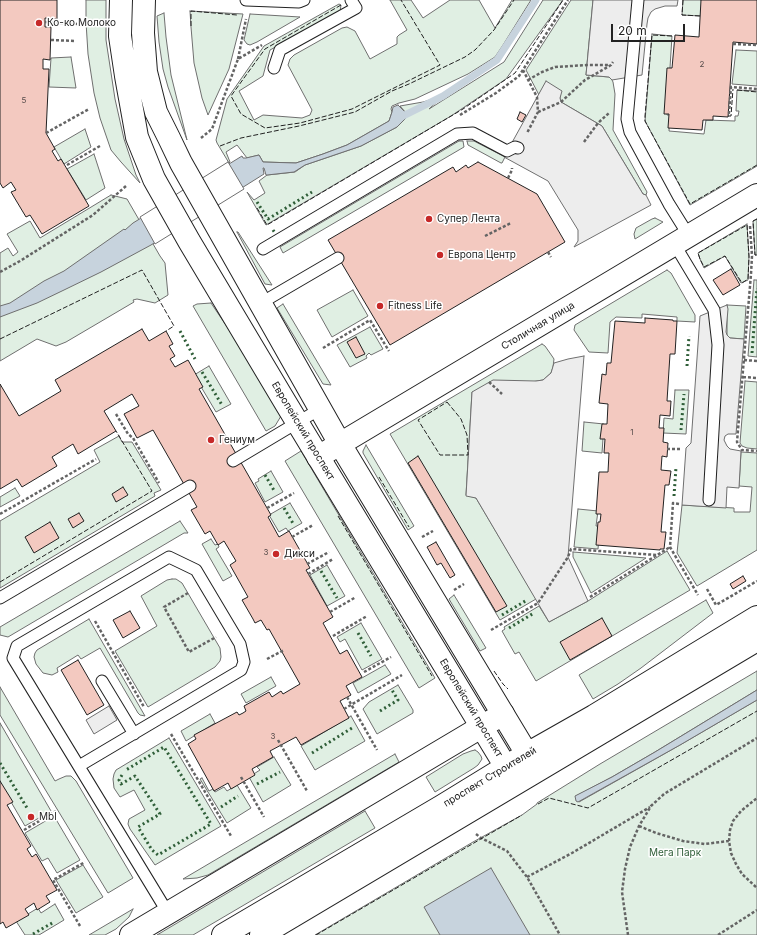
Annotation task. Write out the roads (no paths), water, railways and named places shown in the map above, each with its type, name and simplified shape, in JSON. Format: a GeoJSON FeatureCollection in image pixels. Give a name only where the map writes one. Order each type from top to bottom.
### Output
{"type":"FeatureCollection","features":[{"type":"Feature","properties":{"kind":"street","name":"Европейский проспект"},"geometry":{"type":"LineString","coordinates":[[121,0],[120,36],[137,137],[154,179],[189,242],[506,767],[528,776]]}},
{"type":"Feature","properties":{"kind":"street"},"geometry":{"type":"LineString","coordinates":[[144,0],[143,33],[146,72],[156,112],[181,163],[340,444],[527,754],[528,776]]}},
{"type":"Feature","properties":{"kind":"street","name":"Столичная улица"},"geometry":{"type":"LineString","coordinates":[[318,457],[757,196]]}},
{"type":"Feature","properties":{"kind":"street","name":"проспект Строителей"},"geometry":{"type":"LineString","coordinates":[[223,935],[527,754],[594,716],[757,617]]}},
{"type":"Feature","properties":{"kind":"street","name":"проспект Строителей"},"geometry":{"type":"LineString","coordinates":[[261,935],[757,640]]}},
{"type":"Feature","properties":{"kind":"street"},"geometry":{"type":"LineString","coordinates":[[131,935],[503,714]]}},
{"type":"Feature","properties":{"kind":"lane"},"geometry":{"type":"LineString","coordinates":[[246,0],[299,2],[304,0]]}},
{"type":"Feature","properties":{"kind":"lane"},"geometry":{"type":"LineString","coordinates":[[274,68],[280,50],[356,8],[351,0]]}},
{"type":"Feature","properties":{"kind":"lane"},"geometry":{"type":"LineString","coordinates":[[638,0],[627,119],[630,132],[669,204],[682,240],[714,310],[718,345],[709,500]]}},
{"type":"Feature","properties":{"kind":"lane"},"geometry":{"type":"LineString","coordinates":[[263,249],[458,134],[473,133],[507,151],[515,147],[518,148]]}},
{"type":"Feature","properties":{"kind":"lane"},"geometry":{"type":"LineString","coordinates":[[261,303],[338,258]]}},
{"type":"Feature","properties":{"kind":"lane"},"geometry":{"type":"LineString","coordinates":[[233,460],[320,409]]}},
{"type":"Feature","properties":{"kind":"lane"},"geometry":{"type":"LineString","coordinates":[[0,598],[190,486]]}},
{"type":"Feature","properties":{"kind":"lane"},"geometry":{"type":"LineString","coordinates":[[80,766],[241,670],[244,662],[240,644],[196,570],[169,557],[17,646],[13,658],[168,912]]}},
{"type":"Feature","properties":{"kind":"lane"},"geometry":{"type":"LineString","coordinates":[[102,681],[134,734]]}},
{"type":"Feature","properties":{"kind":"waterway"},"geometry":{"type":"LineString","coordinates":[[399,118],[443,96],[497,60],[536,0]]}},
{"type":"Feature","properties":{"kind":"place","name":"Ко-ко Молоко"},"geometry":{"type":"Point","coordinates":[39,23]}},
{"type":"Feature","properties":{"kind":"place","name":"Супер Лента"},"geometry":{"type":"Point","coordinates":[429,219]}},
{"type":"Feature","properties":{"kind":"place","name":"Европа Центр"},"geometry":{"type":"Point","coordinates":[440,255]}},
{"type":"Feature","properties":{"kind":"place","name":"Fitness Life"},"geometry":{"type":"Point","coordinates":[380,306]}},
{"type":"Feature","properties":{"kind":"place","name":"Гениум"},"geometry":{"type":"Point","coordinates":[211,440]}},
{"type":"Feature","properties":{"kind":"place","name":"Дикси"},"geometry":{"type":"Point","coordinates":[276,554]}},
{"type":"Feature","properties":{"kind":"place","name":"Mbl"},"geometry":{"type":"Point","coordinates":[31,817]}},
{"type":"Feature","properties":{"kind":"park label","name":"Мега Парк"},"geometry":{"type":"Point","coordinates":[675,853]}}]}
